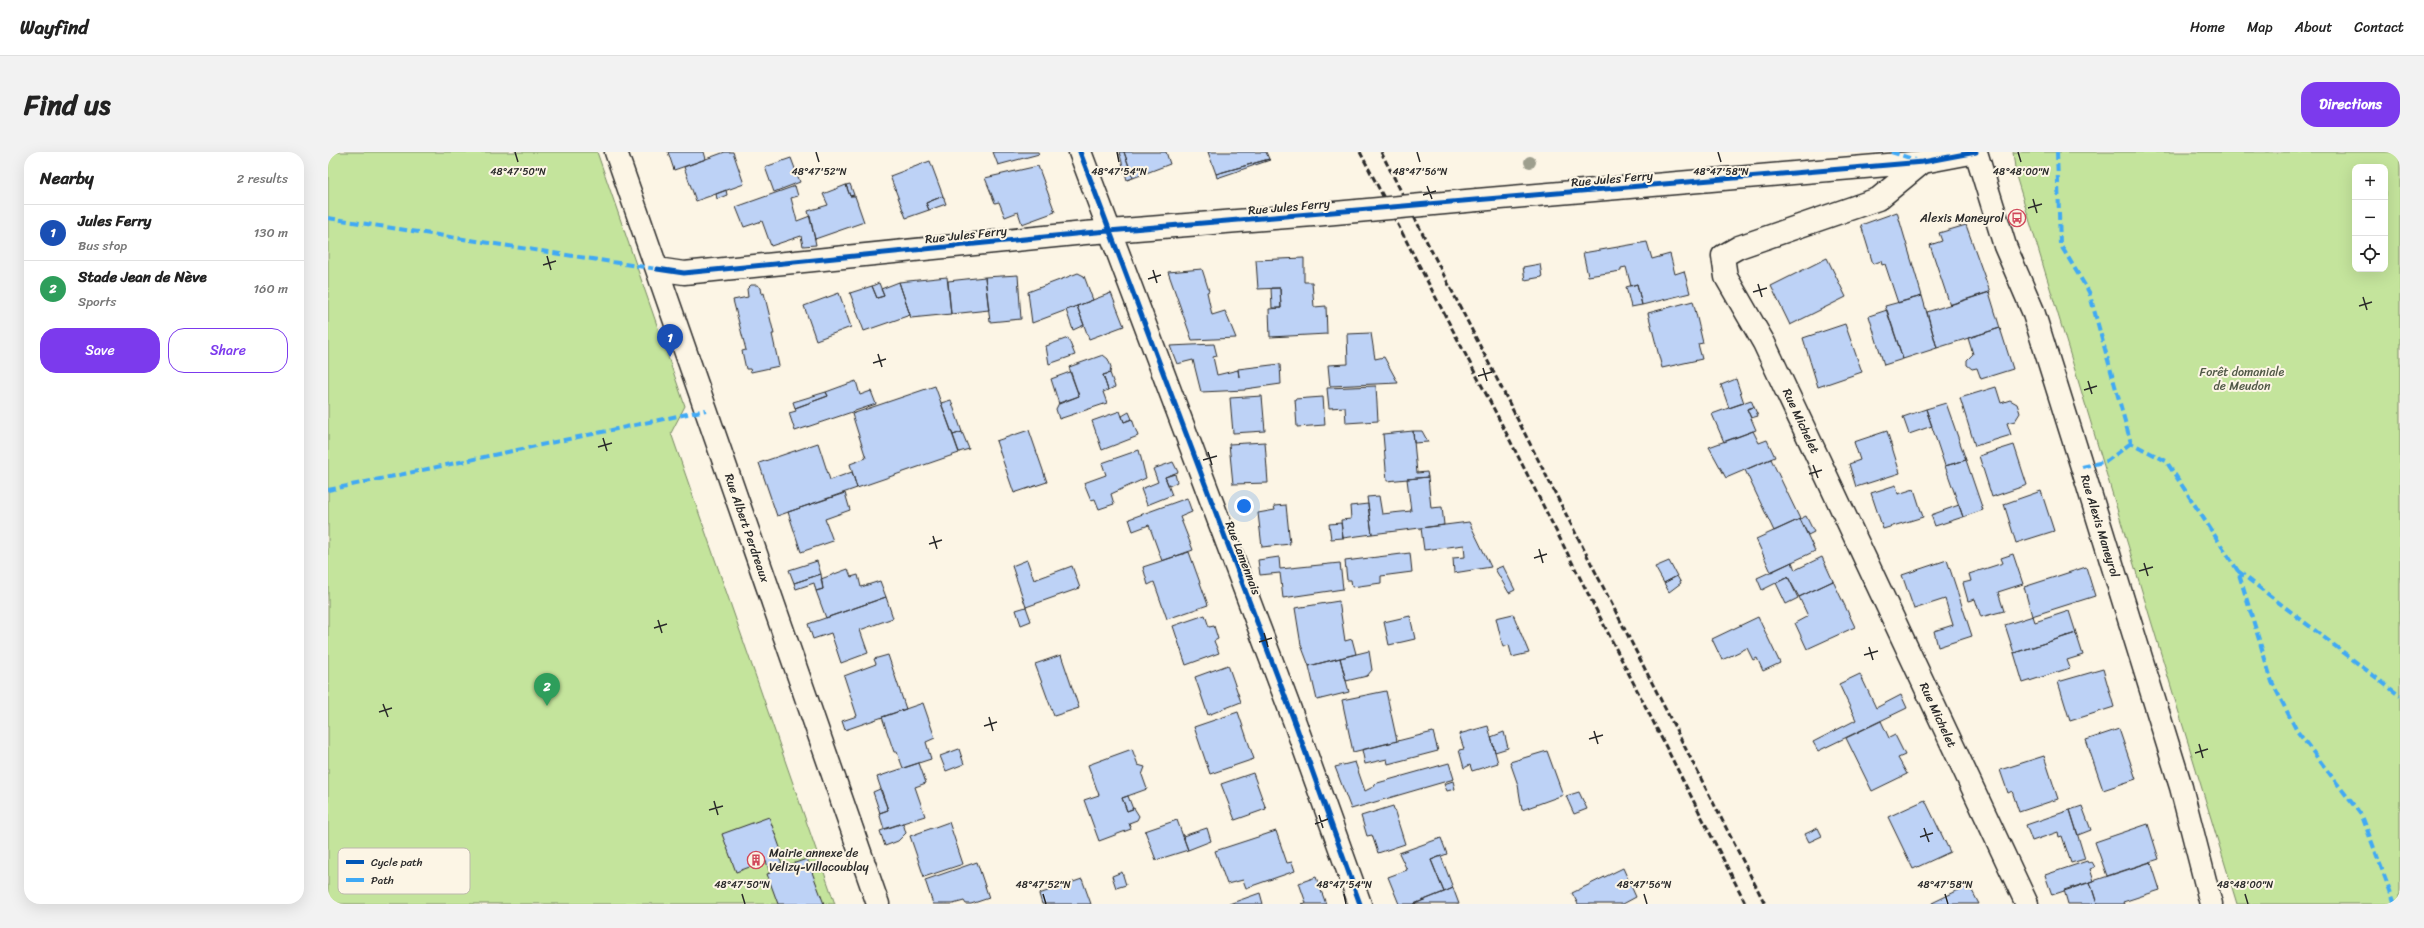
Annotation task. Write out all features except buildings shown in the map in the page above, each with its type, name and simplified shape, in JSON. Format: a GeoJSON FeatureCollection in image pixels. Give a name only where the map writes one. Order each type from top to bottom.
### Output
{"type":"FeatureCollection","features":[{"type":"Feature","properties":{"kind":"street","name":"Rue Albert Perdreaux"},"geometry":{"type":"LineString","coordinates":[[616,152],[878,904]]}},
{"type":"Feature","properties":{"kind":"street","name":"Rue Lamennais"},"geometry":{"type":"LineString","coordinates":[[1080,152],[1295,723],[1360,904]]}},
{"type":"Feature","properties":{"kind":"street"},"geometry":{"type":"LineString","coordinates":[[1891,152],[1923,162]]}},
{"type":"Feature","properties":{"kind":"street","name":"Rue Michelet"},"geometry":{"type":"LineString","coordinates":[[1976,152],[1923,162],[1878,199],[1739,247],[1723,256],[1726,277],[1764,342],[2027,904]]}},
{"type":"Feature","properties":{"kind":"street","name":"Rue Alexis Maneyrol"},"geometry":{"type":"LineString","coordinates":[[1976,152],[2005,246],[2033,311],[2082,467],[2181,787],[2211,904]]}},
{"type":"Feature","properties":{"kind":"street","name":"Rue Jules Ferry"},"geometry":{"type":"LineString","coordinates":[[657,269],[684,273],[1110,231],[1313,215],[1923,162]]}},
{"type":"Feature","properties":{"kind":"green space"},"geometry":{"type":"Polygon","coordinates":[[[328,152],[597,152],[685,406],[671,433],[835,904],[328,904],[328,152]]]}},
{"type":"Feature","properties":{"kind":"green space","name":"Forêt domaniale de Meudon"},"geometry":{"type":"Polygon","coordinates":[[[2013,152],[2400,152],[2400,904],[2237,904],[2016,176],[2013,152]]]}},
{"type":"Feature","properties":{"kind":"railway"},"geometry":{"type":"LineString","coordinates":[[1360,152],[1496,413],[1746,904]]}},
{"type":"Feature","properties":{"kind":"railway"},"geometry":{"type":"LineString","coordinates":[[1381,152],[1765,904]]}},
{"type":"Feature","properties":{"kind":"marked path"},"geometry":{"type":"LineString","coordinates":[[1891,152],[1916,160]]}},
{"type":"Feature","properties":{"kind":"marked path"},"geometry":{"type":"LineString","coordinates":[[2057,152],[2060,244],[2089,292],[2131,443],[2166,461],[2238,571],[2272,682],[2297,731],[2362,816],[2395,904]]}},
{"type":"Feature","properties":{"kind":"marked path"},"geometry":{"type":"LineString","coordinates":[[328,218],[657,269]]}},
{"type":"Feature","properties":{"kind":"marked path"},"geometry":{"type":"LineString","coordinates":[[328,490],[706,410]]}},
{"type":"Feature","properties":{"kind":"marked path"},"geometry":{"type":"LineString","coordinates":[[2082,467],[2107,461],[2131,443]]}},
{"type":"Feature","properties":{"kind":"marked path"},"geometry":{"type":"LineString","coordinates":[[2238,571],[2400,696]]}},
{"type":"Feature","properties":{"kind":"cycle path"},"geometry":{"type":"LineString","coordinates":[[1080,152],[1295,723],[1360,904]]}},
{"type":"Feature","properties":{"kind":"cycle path"},"geometry":{"type":"LineString","coordinates":[[657,269],[684,273],[1085,233],[1923,162],[1976,152]]}},
{"type":"Feature","properties":{"kind":"place","name":"Alexis Maneyrol"},"geometry":{"type":"Point","coordinates":[2017,218]}},
{"type":"Feature","properties":{"kind":"place","name":"Jules Ferry"},"geometry":{"type":"Point","coordinates":[670,357]}},
{"type":"Feature","properties":{"kind":"place","name":"Stade Jean de Nève"},"geometry":{"type":"Point","coordinates":[547,706]}},
{"type":"Feature","properties":{"kind":"place","name":"Mairie annexe de Velizy-Villacoublay"},"geometry":{"type":"Point","coordinates":[756,860]}}]}
